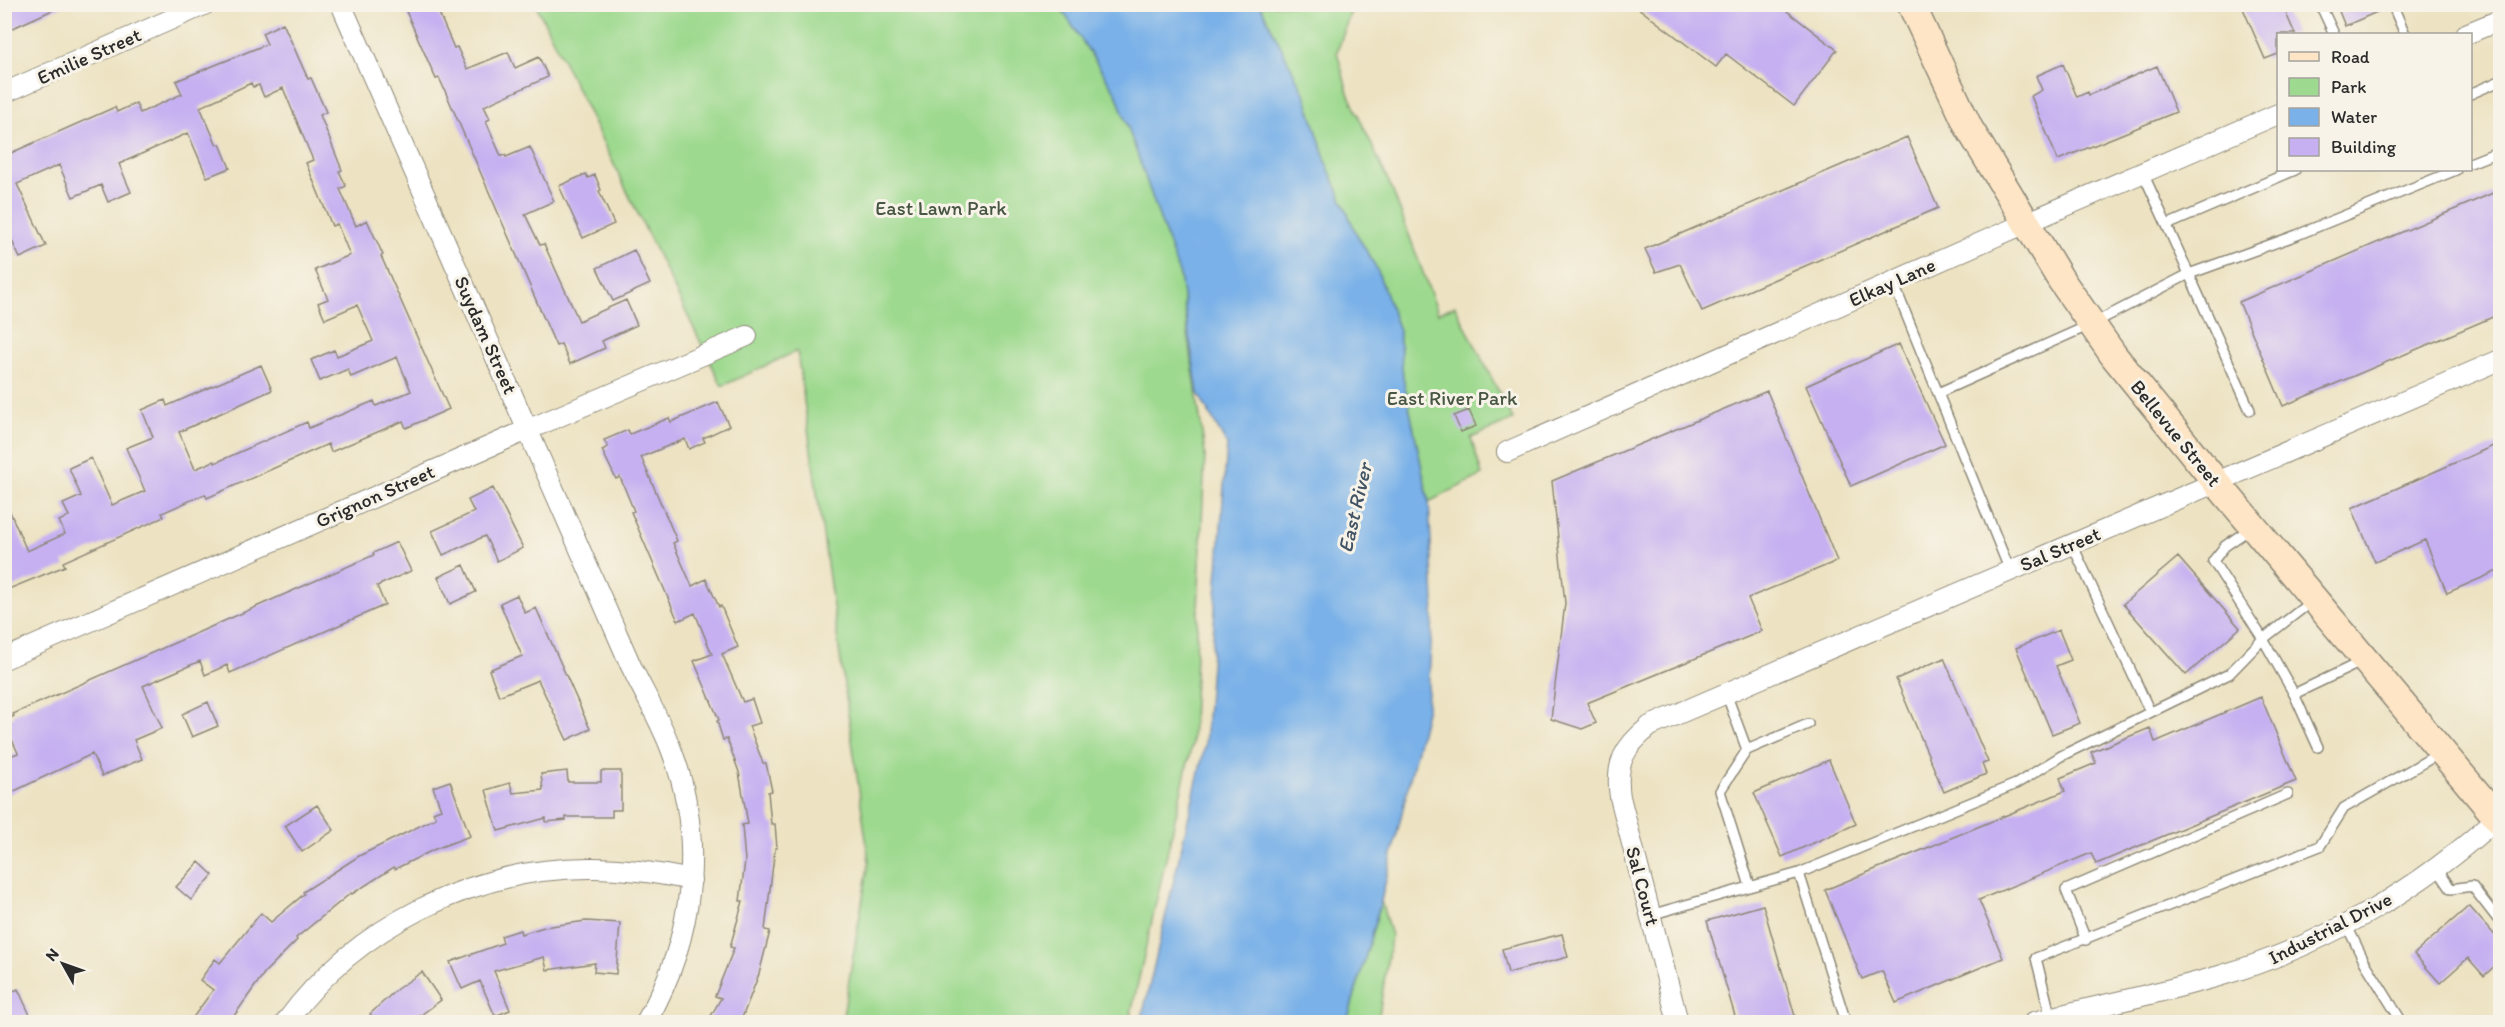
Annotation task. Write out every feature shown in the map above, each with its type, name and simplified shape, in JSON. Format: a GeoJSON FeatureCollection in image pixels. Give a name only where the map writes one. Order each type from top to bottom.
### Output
{"type":"FeatureCollection","features":[{"type":"Feature","properties":{"kind":"street","name":"Emilie Street"},"geometry":{"type":"LineString","coordinates":[[4,93],[206,4]]}},
{"type":"Feature","properties":{"kind":"street","name":"Suydam Street"},"geometry":{"type":"LineString","coordinates":[[341,4],[631,666],[671,749],[685,796],[691,844],[691,880],[685,927],[673,968],[646,1023]]}},
{"type":"Feature","properties":{"kind":"street","name":"Bellevue Street"},"geometry":{"type":"LineString","coordinates":[[1911,4],[1969,128],[2061,280],[2092,324],[2152,405],[2442,752],[2500,818]]}},
{"type":"Feature","properties":{"kind":"street"},"geometry":{"type":"LineString","coordinates":[[2468,33],[2500,20]]}},
{"type":"Feature","properties":{"kind":"street","name":"Elkay Lane"},"geometry":{"type":"LineString","coordinates":[[1507,452],[2277,114]]}},
{"type":"Feature","properties":{"kind":"street","name":"Grignon Street"},"geometry":{"type":"LineString","coordinates":[[4,659],[747,336]]}},
{"type":"Feature","properties":{"kind":"street","name":"Sal Street"},"geometry":{"type":"LineString","coordinates":[[1626,749],[1650,726],[2500,360]]}},
{"type":"Feature","properties":{"kind":"street","name":"Sal Court"},"geometry":{"type":"LineString","coordinates":[[1626,749],[1619,765],[1620,797],[1678,1023]]}},
{"type":"Feature","properties":{"kind":"street","name":"Industrial Drive"},"geometry":{"type":"LineString","coordinates":[[2042,1020],[2218,977],[2264,962],[2309,943],[2414,884],[2500,818]]}},
{"type":"Feature","properties":{"kind":"street"},"geometry":{"type":"LineString","coordinates":[[286,1023],[325,977],[360,947],[394,924],[429,905],[466,890],[505,878],[544,871],[591,867],[638,870],[691,880]]}},
{"type":"Feature","properties":{"kind":"lane"},"geometry":{"type":"LineString","coordinates":[[2320,4],[2334,33]]}},
{"type":"Feature","properties":{"kind":"lane"},"geometry":{"type":"LineString","coordinates":[[2392,4],[2405,33]]}},
{"type":"Feature","properties":{"kind":"lane"},"geometry":{"type":"LineString","coordinates":[[2472,93],[2500,81]]}},
{"type":"Feature","properties":{"kind":"lane"},"geometry":{"type":"LineString","coordinates":[[2472,163],[2500,151]]}},
{"type":"Feature","properties":{"kind":"lane"},"geometry":{"type":"LineString","coordinates":[[2167,225],[2293,171]]}},
{"type":"Feature","properties":{"kind":"lane"},"geometry":{"type":"LineString","coordinates":[[1938,393],[2092,324],[2189,274],[2297,235],[2454,171]]}},
{"type":"Feature","properties":{"kind":"lane"},"geometry":{"type":"LineString","coordinates":[[2143,173],[2250,410]]}},
{"type":"Feature","properties":{"kind":"lane"},"geometry":{"type":"LineString","coordinates":[[1893,282],[2010,571]]}},
{"type":"Feature","properties":{"kind":"lane"},"geometry":{"type":"LineString","coordinates":[[2253,526],[2225,546],[2213,561],[2263,639],[2294,694],[2318,747]]}},
{"type":"Feature","properties":{"kind":"lane"},"geometry":{"type":"LineString","coordinates":[[2072,544],[2150,712]]}},
{"type":"Feature","properties":{"kind":"lane"},"geometry":{"type":"LineString","coordinates":[[1650,915],[1799,873],[2016,784],[2061,756],[2229,674],[2263,639],[2314,599]]}},
{"type":"Feature","properties":{"kind":"lane"},"geometry":{"type":"LineString","coordinates":[[2294,694],[2365,660]]}},
{"type":"Feature","properties":{"kind":"lane"},"geometry":{"type":"LineString","coordinates":[[1726,693],[1747,750]]}},
{"type":"Feature","properties":{"kind":"lane"},"geometry":{"type":"LineString","coordinates":[[1750,886],[1720,791],[1747,750],[1808,724]]}},
{"type":"Feature","properties":{"kind":"lane"},"geometry":{"type":"LineString","coordinates":[[2042,1020],[2036,958],[2320,846],[2344,808],[2442,752]]}},
{"type":"Feature","properties":{"kind":"lane"},"geometry":{"type":"LineString","coordinates":[[2086,940],[2066,890],[2288,794]]}},
{"type":"Feature","properties":{"kind":"lane"},"geometry":{"type":"LineString","coordinates":[[2436,867],[2451,889],[2472,886],[2500,922]]}},
{"type":"Feature","properties":{"kind":"lane"},"geometry":{"type":"LineString","coordinates":[[1799,873],[1846,1023]]}},
{"type":"Feature","properties":{"kind":"lane"},"geometry":{"type":"LineString","coordinates":[[2346,924],[2364,961],[2402,1023]]}},
{"type":"Feature","properties":{"kind":"green space","name":"East Lawn Park"},"geometry":{"type":"Polygon","coordinates":[[[536,5],[1059,5],[1116,93],[1180,276],[1205,454],[1192,744],[1129,1022],[842,1022],[869,861],[797,351],[722,386],[536,5]]]}},
{"type":"Feature","properties":{"kind":"green space","name":"East River Park"},"geometry":{"type":"Polygon","coordinates":[[[1260,5],[1353,5],[1337,52],[1348,93],[1392,189],[1438,313],[1455,306],[1513,420],[1471,438],[1482,475],[1429,502],[1403,378],[1399,331],[1377,269],[1356,233],[1327,165],[1306,97],[1260,5]]]}},
{"type":"Feature","properties":{"kind":"green space"},"geometry":{"type":"Polygon","coordinates":[[[1381,901],[1391,936],[1378,1022],[1347,1022],[1381,901]]]}},
{"type":"Feature","properties":{"kind":"water","name":"East River"},"geometry":{"type":"Polygon","coordinates":[[[1059,5],[1260,5],[1306,97],[1327,165],[1356,233],[1377,269],[1399,331],[1403,378],[1429,502],[1434,602],[1427,707],[1381,901],[1347,1022],[1141,1022],[1205,746],[1227,445],[1198,393],[1180,276],[1116,93],[1059,5]]]}},
{"type":"Feature","properties":{"kind":"building"},"geometry":{"type":"Polygon","coordinates":[[[4,4],[66,4],[4,32],[4,4]]]}},
{"type":"Feature","properties":{"kind":"building"},"geometry":{"type":"Polygon","coordinates":[[[414,4],[435,4],[454,48],[457,47],[467,69],[508,52],[515,68],[539,57],[548,77],[484,106],[490,119],[486,121],[501,156],[506,157],[530,147],[554,201],[525,214],[540,245],[544,244],[579,321],[626,300],[637,325],[602,341],[605,348],[570,364],[561,344],[556,346],[442,84],[439,78],[436,79],[405,9],[414,4]]]}},
{"type":"Feature","properties":{"kind":"building"},"geometry":{"type":"Polygon","coordinates":[[[1633,4],[1778,4],[1837,50],[1794,106],[1726,54],[1716,67],[1633,4]]]}},
{"type":"Feature","properties":{"kind":"building"},"geometry":{"type":"Polygon","coordinates":[[[2241,4],[2282,4],[2295,33],[2277,33],[2277,54],[2265,59],[2241,4]]]}},
{"type":"Feature","properties":{"kind":"building"},"geometry":{"type":"Polygon","coordinates":[[[2336,4],[2385,4],[2386,8],[2345,26],[2336,4]]]}},
{"type":"Feature","properties":{"kind":"building"},"geometry":{"type":"Polygon","coordinates":[[[283,23],[308,79],[311,78],[326,112],[320,115],[346,186],[340,189],[356,226],[367,220],[449,409],[406,428],[403,421],[331,452],[328,444],[207,498],[205,494],[162,513],[164,517],[63,562],[65,566],[4,591],[4,498],[27,551],[65,534],[59,521],[69,516],[63,504],[81,496],[69,468],[91,458],[112,505],[145,491],[126,448],[153,437],[142,410],[165,400],[167,406],[261,365],[272,390],[179,432],[195,469],[214,461],[215,463],[307,422],[309,428],[374,401],[376,406],[411,391],[397,357],[351,377],[348,369],[320,381],[311,360],[334,350],[337,356],[373,341],[357,305],[325,319],[318,303],[328,299],[315,270],[350,255],[337,224],[332,226],[306,163],[313,160],[283,88],[264,97],[259,85],[253,87],[251,83],[200,107],[230,168],[207,177],[188,133],[119,164],[131,192],[108,202],[101,185],[73,197],[59,165],[17,184],[46,246],[20,258],[4,224],[4,156],[115,107],[117,112],[136,103],[140,113],[182,94],[176,81],[267,44],[262,33],[283,23]]]}},
{"type":"Feature","properties":{"kind":"building"},"geometry":{"type":"Polygon","coordinates":[[[2063,64],[2077,97],[2088,92],[2089,95],[2157,66],[2176,112],[2058,160],[2031,96],[2042,90],[2036,76],[2063,64]]]}},
{"type":"Feature","properties":{"kind":"building"},"geometry":{"type":"Polygon","coordinates":[[[1907,137],[1938,208],[1702,311],[1680,264],[1656,272],[1645,249],[1907,137]]]}},
{"type":"Feature","properties":{"kind":"building"},"geometry":{"type":"Polygon","coordinates":[[[586,174],[588,178],[595,175],[601,190],[599,191],[614,224],[583,238],[559,186],[586,174]]]}},
{"type":"Feature","properties":{"kind":"building"},"geometry":{"type":"Polygon","coordinates":[[[2500,190],[2500,314],[2283,406],[2239,302],[2500,190]]]}},
{"type":"Feature","properties":{"kind":"building"},"geometry":{"type":"Polygon","coordinates":[[[634,250],[650,284],[613,301],[597,268],[634,250]]]}},
{"type":"Feature","properties":{"kind":"building"},"geometry":{"type":"Polygon","coordinates":[[[1899,344],[1945,444],[1851,486],[1806,386],[1899,344]]]}},
{"type":"Feature","properties":{"kind":"building"},"geometry":{"type":"Polygon","coordinates":[[[1767,391],[1837,561],[1748,598],[1762,631],[1587,703],[1596,723],[1582,729],[1551,719],[1565,603],[1552,481],[1767,391]]]}},
{"type":"Feature","properties":{"kind":"building"},"geometry":{"type":"Polygon","coordinates":[[[718,402],[729,426],[703,438],[705,442],[689,449],[685,439],[641,457],[677,541],[673,543],[692,586],[706,579],[719,607],[721,606],[738,647],[722,654],[743,702],[752,699],[760,723],[749,726],[763,763],[766,763],[772,791],[768,792],[771,824],[775,824],[777,848],[775,848],[765,930],[770,931],[759,974],[740,1023],[707,1023],[721,998],[715,996],[734,948],[730,947],[743,901],[740,901],[745,861],[742,825],[748,824],[739,772],[727,739],[723,740],[717,721],[719,720],[694,661],[712,654],[695,613],[678,621],[631,512],[634,511],[620,477],[616,479],[602,450],[608,447],[604,440],[628,430],[630,434],[669,418],[671,422],[718,402]]]}},
{"type":"Feature","properties":{"kind":"building"},"geometry":{"type":"Polygon","coordinates":[[[1469,410],[1476,426],[1461,432],[1454,416],[1469,410]]]}},
{"type":"Feature","properties":{"kind":"building"},"geometry":{"type":"Polygon","coordinates":[[[2500,443],[2500,570],[2447,593],[2425,540],[2375,562],[2352,508],[2500,443]]]}},
{"type":"Feature","properties":{"kind":"building"},"geometry":{"type":"Polygon","coordinates":[[[493,488],[523,548],[497,561],[485,536],[443,555],[432,531],[474,512],[468,500],[493,488]]]}},
{"type":"Feature","properties":{"kind":"building"},"geometry":{"type":"Polygon","coordinates":[[[397,542],[411,571],[377,586],[385,605],[230,673],[227,665],[205,675],[200,661],[143,686],[162,728],[134,740],[142,759],[102,776],[92,754],[4,796],[4,758],[18,753],[4,722],[14,716],[13,714],[374,555],[373,553],[397,542]]]}},
{"type":"Feature","properties":{"kind":"building"},"geometry":{"type":"Polygon","coordinates":[[[2178,557],[2240,628],[2186,675],[2123,604],[2178,557]]]}},
{"type":"Feature","properties":{"kind":"building"},"geometry":{"type":"Polygon","coordinates":[[[464,565],[476,592],[450,604],[438,577],[464,565]]]}},
{"type":"Feature","properties":{"kind":"building"},"geometry":{"type":"Polygon","coordinates":[[[517,595],[525,613],[536,608],[590,729],[567,740],[538,680],[499,696],[489,670],[522,656],[500,603],[517,595]]]}},
{"type":"Feature","properties":{"kind":"building"},"geometry":{"type":"Polygon","coordinates":[[[2059,630],[2071,660],[2056,666],[2080,723],[2052,734],[2016,648],[2059,630]]]}},
{"type":"Feature","properties":{"kind":"building"},"geometry":{"type":"Polygon","coordinates":[[[1944,658],[1988,762],[1982,764],[1986,774],[1944,792],[1896,679],[1944,658]]]}},
{"type":"Feature","properties":{"kind":"building"},"geometry":{"type":"Polygon","coordinates":[[[2261,697],[2296,781],[2096,864],[2091,853],[1979,900],[2003,958],[1896,1003],[1882,971],[1862,979],[1825,890],[2065,791],[2060,778],[2096,763],[2091,752],[2150,728],[2155,742],[2261,697]]]}},
{"type":"Feature","properties":{"kind":"building"},"geometry":{"type":"Polygon","coordinates":[[[208,702],[218,726],[192,737],[182,714],[208,702]]]}},
{"type":"Feature","properties":{"kind":"building"},"geometry":{"type":"Polygon","coordinates":[[[1829,760],[1856,824],[1782,857],[1754,793],[1829,760]]]}},
{"type":"Feature","properties":{"kind":"building"},"geometry":{"type":"Polygon","coordinates":[[[567,771],[568,782],[601,782],[601,771],[621,771],[621,810],[612,810],[612,817],[566,817],[566,820],[546,822],[546,818],[498,831],[486,790],[510,783],[513,793],[543,790],[541,774],[567,771]]]}},
{"type":"Feature","properties":{"kind":"building"},"geometry":{"type":"Polygon","coordinates":[[[450,781],[470,836],[435,849],[395,869],[394,867],[351,893],[296,938],[297,940],[265,972],[229,1023],[189,1023],[213,990],[200,980],[215,959],[220,963],[261,913],[271,922],[304,894],[303,892],[359,856],[436,818],[433,812],[441,809],[433,787],[450,781]]]}},
{"type":"Feature","properties":{"kind":"building"},"geometry":{"type":"Polygon","coordinates":[[[317,805],[334,830],[302,852],[285,826],[317,805]]]}},
{"type":"Feature","properties":{"kind":"building"},"geometry":{"type":"Polygon","coordinates":[[[199,862],[213,875],[191,900],[176,887],[199,862]]]}},
{"type":"Feature","properties":{"kind":"building"},"geometry":{"type":"Polygon","coordinates":[[[1763,905],[1797,1023],[1737,1023],[1707,921],[1763,905]]]}},
{"type":"Feature","properties":{"kind":"building"},"geometry":{"type":"Polygon","coordinates":[[[2469,906],[2500,941],[2500,961],[2484,976],[2468,958],[2440,983],[2414,954],[2469,906]]]}},
{"type":"Feature","properties":{"kind":"building"},"geometry":{"type":"Polygon","coordinates":[[[586,921],[620,923],[616,974],[594,972],[595,963],[547,970],[544,957],[494,971],[510,1010],[495,1016],[480,981],[462,989],[450,962],[503,943],[501,936],[520,930],[521,934],[544,927],[586,921]]]}},
{"type":"Feature","properties":{"kind":"building"},"geometry":{"type":"Polygon","coordinates":[[[1562,934],[1568,957],[1508,973],[1502,949],[1562,934]]]}},
{"type":"Feature","properties":{"kind":"building"},"geometry":{"type":"Polygon","coordinates":[[[422,972],[441,1000],[410,1023],[378,1023],[370,1014],[397,989],[422,972]]]}},
{"type":"Feature","properties":{"kind":"building"},"geometry":{"type":"Polygon","coordinates":[[[18,989],[30,1015],[12,1023],[4,1023],[4,995],[18,989]]]}}]}
